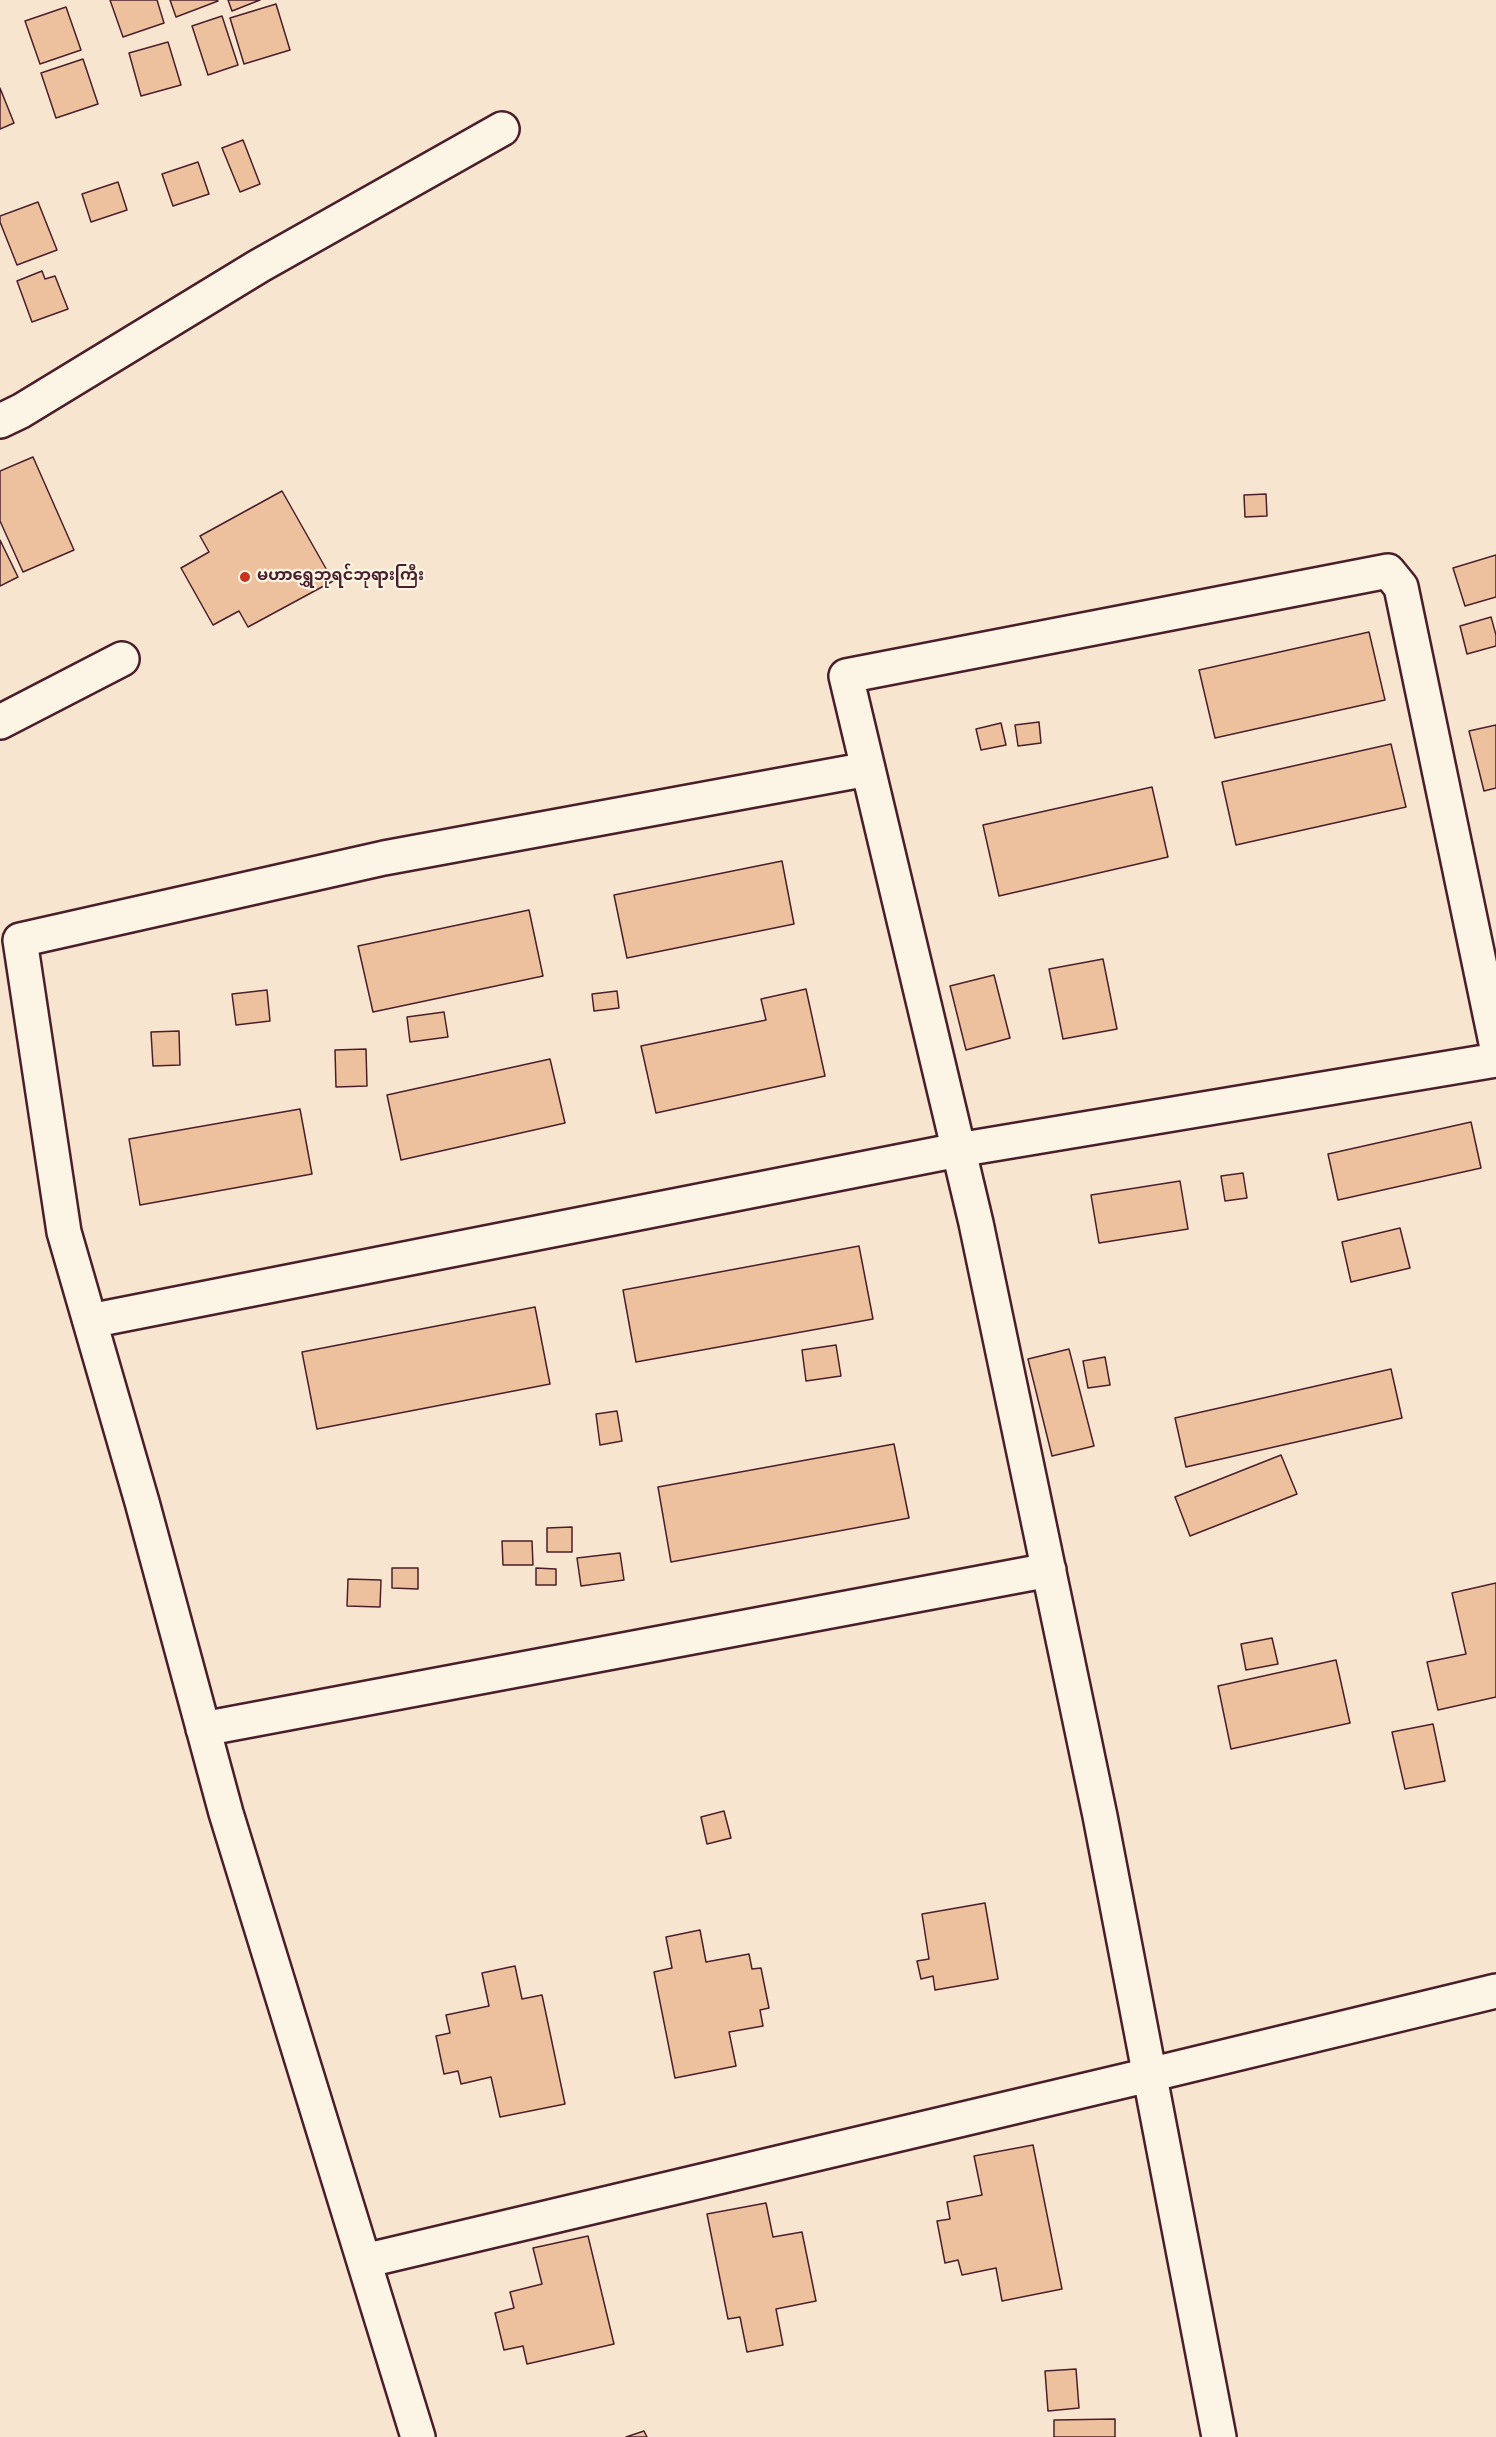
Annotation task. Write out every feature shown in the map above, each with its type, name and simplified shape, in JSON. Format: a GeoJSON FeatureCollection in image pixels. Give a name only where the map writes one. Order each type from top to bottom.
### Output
{"type":"FeatureCollection","features":[{"type":"Feature","properties":{"kind":"street"},"geometry":{"type":"LineString","coordinates":[[0,421],[21,411],[259,266],[502,129]]}},
{"type":"Feature","properties":{"kind":"street"},"geometry":{"type":"LineString","coordinates":[[1219,2437],[1101,1816],[976,1223],[846,676],[1388,571],[1401,587],[1496,1042]]}},
{"type":"Feature","properties":{"kind":"street"},"geometry":{"type":"LineString","coordinates":[[0,722],[122,659]]}},
{"type":"Feature","properties":{"kind":"street"},"geometry":{"type":"LineString","coordinates":[[418,2437],[226,1813],[64,1232],[20,940],[384,858],[868,769]]}},
{"type":"Feature","properties":{"kind":"street"},"geometry":{"type":"LineString","coordinates":[[90,1321],[958,1150],[1496,1060]]}},
{"type":"Feature","properties":{"kind":"street"},"geometry":{"type":"LineString","coordinates":[[203,1729],[1049,1570]]}},
{"type":"Feature","properties":{"kind":"street"},"geometry":{"type":"LineString","coordinates":[[364,2261],[1496,1991]]}},
{"type":"Feature","properties":{"kind":"building"},"geometry":{"type":"Polygon","coordinates":[[[110,0],[157,0],[164,23],[123,37],[110,0]]]}},
{"type":"Feature","properties":{"kind":"building"},"geometry":{"type":"Polygon","coordinates":[[[170,0],[217,0],[218,1],[176,17],[170,0]]]}},
{"type":"Feature","properties":{"kind":"building"},"geometry":{"type":"Polygon","coordinates":[[[228,0],[260,0],[232,11],[228,0]]]}},
{"type":"Feature","properties":{"kind":"building"},"geometry":{"type":"Polygon","coordinates":[[[276,4],[290,50],[244,64],[230,18],[276,4]]]}},
{"type":"Feature","properties":{"kind":"building"},"geometry":{"type":"Polygon","coordinates":[[[66,7],[81,50],[40,64],[25,21],[66,7]]]}},
{"type":"Feature","properties":{"kind":"building"},"geometry":{"type":"Polygon","coordinates":[[[222,16],[238,65],[208,75],[192,26],[222,16]]]}},
{"type":"Feature","properties":{"kind":"building"},"geometry":{"type":"Polygon","coordinates":[[[168,42],[181,85],[141,96],[129,53],[168,42]]]}},
{"type":"Feature","properties":{"kind":"building"},"geometry":{"type":"Polygon","coordinates":[[[83,59],[98,104],[56,118],[41,73],[83,59]]]}},
{"type":"Feature","properties":{"kind":"building"},"geometry":{"type":"Polygon","coordinates":[[[0,88],[14,123],[0,129],[0,88]]]}},
{"type":"Feature","properties":{"kind":"building"},"geometry":{"type":"Polygon","coordinates":[[[243,140],[260,184],[240,192],[222,148],[243,140]]]}},
{"type":"Feature","properties":{"kind":"building"},"geometry":{"type":"Polygon","coordinates":[[[198,162],[209,194],[173,206],[162,174],[198,162]]]}},
{"type":"Feature","properties":{"kind":"building"},"geometry":{"type":"Polygon","coordinates":[[[118,182],[127,210],[91,222],[82,194],[118,182]]]}},
{"type":"Feature","properties":{"kind":"building"},"geometry":{"type":"Polygon","coordinates":[[[38,202],[57,250],[17,265],[0,222],[0,216],[38,202]]]}},
{"type":"Feature","properties":{"kind":"building"},"geometry":{"type":"Polygon","coordinates":[[[42,271],[45,279],[55,276],[68,309],[32,322],[17,281],[42,271]]]}},
{"type":"Feature","properties":{"kind":"building"},"geometry":{"type":"Polygon","coordinates":[[[33,457],[74,550],[23,572],[0,521],[0,471],[33,457]]]}},
{"type":"Feature","properties":{"kind":"building"},"geometry":{"type":"Polygon","coordinates":[[[282,491],[333,581],[248,627],[239,611],[213,625],[181,568],[209,552],[200,536],[282,491]]]}},
{"type":"Feature","properties":{"kind":"building"},"geometry":{"type":"Polygon","coordinates":[[[1266,494],[1267,516],[1245,517],[1244,495],[1266,494]]]}},
{"type":"Feature","properties":{"kind":"building"},"geometry":{"type":"Polygon","coordinates":[[[0,540],[18,577],[0,586],[0,540]]]}},
{"type":"Feature","properties":{"kind":"building"},"geometry":{"type":"Polygon","coordinates":[[[1496,555],[1496,597],[1465,606],[1453,568],[1496,555]]]}},
{"type":"Feature","properties":{"kind":"building"},"geometry":{"type":"Polygon","coordinates":[[[1491,617],[1496,635],[1496,646],[1467,654],[1460,626],[1491,617]]]}},
{"type":"Feature","properties":{"kind":"building"},"geometry":{"type":"Polygon","coordinates":[[[1369,632],[1385,700],[1215,738],[1199,670],[1369,632]]]}},
{"type":"Feature","properties":{"kind":"building"},"geometry":{"type":"Polygon","coordinates":[[[1039,722],[1041,743],[1018,746],[1015,725],[1039,722]]]}},
{"type":"Feature","properties":{"kind":"building"},"geometry":{"type":"Polygon","coordinates":[[[1001,723],[1006,745],[981,750],[976,729],[1001,723]]]}},
{"type":"Feature","properties":{"kind":"building"},"geometry":{"type":"Polygon","coordinates":[[[1496,725],[1496,788],[1484,791],[1469,731],[1496,725]]]}},
{"type":"Feature","properties":{"kind":"building"},"geometry":{"type":"Polygon","coordinates":[[[1391,744],[1406,807],[1236,845],[1222,782],[1391,744]]]}},
{"type":"Feature","properties":{"kind":"building"},"geometry":{"type":"Polygon","coordinates":[[[1152,787],[1168,857],[999,896],[983,825],[1152,787]]]}},
{"type":"Feature","properties":{"kind":"building"},"geometry":{"type":"Polygon","coordinates":[[[782,861],[794,924],[627,958],[614,895],[782,861]]]}},
{"type":"Feature","properties":{"kind":"building"},"geometry":{"type":"Polygon","coordinates":[[[529,910],[543,976],[373,1012],[358,946],[529,910]]]}},
{"type":"Feature","properties":{"kind":"building"},"geometry":{"type":"Polygon","coordinates":[[[1103,959],[1117,1029],[1063,1039],[1049,969],[1103,959]]]}},
{"type":"Feature","properties":{"kind":"building"},"geometry":{"type":"Polygon","coordinates":[[[994,975],[1010,1038],[966,1050],[950,986],[994,975]]]}},
{"type":"Feature","properties":{"kind":"building"},"geometry":{"type":"Polygon","coordinates":[[[806,989],[825,1076],[656,1113],[641,1046],[766,1020],[761,999],[806,989]]]}},
{"type":"Feature","properties":{"kind":"building"},"geometry":{"type":"Polygon","coordinates":[[[267,990],[270,1021],[236,1025],[232,994],[267,990]]]}},
{"type":"Feature","properties":{"kind":"building"},"geometry":{"type":"Polygon","coordinates":[[[617,991],[619,1008],[594,1011],[592,994],[617,991]]]}},
{"type":"Feature","properties":{"kind":"building"},"geometry":{"type":"Polygon","coordinates":[[[444,1012],[448,1037],[410,1042],[407,1017],[444,1012]]]}},
{"type":"Feature","properties":{"kind":"building"},"geometry":{"type":"Polygon","coordinates":[[[179,1031],[180,1065],[153,1066],[151,1032],[179,1031]]]}},
{"type":"Feature","properties":{"kind":"building"},"geometry":{"type":"Polygon","coordinates":[[[366,1049],[367,1086],[336,1087],[335,1050],[366,1049]]]}},
{"type":"Feature","properties":{"kind":"building"},"geometry":{"type":"Polygon","coordinates":[[[550,1059],[565,1123],[401,1160],[387,1095],[550,1059]]]}},
{"type":"Feature","properties":{"kind":"building"},"geometry":{"type":"Polygon","coordinates":[[[300,1109],[312,1174],[140,1205],[129,1139],[300,1109]]]}},
{"type":"Feature","properties":{"kind":"building"},"geometry":{"type":"Polygon","coordinates":[[[1471,1122],[1481,1168],[1338,1200],[1328,1154],[1471,1122]]]}},
{"type":"Feature","properties":{"kind":"building"},"geometry":{"type":"Polygon","coordinates":[[[1243,1173],[1247,1198],[1225,1201],[1221,1176],[1243,1173]]]}},
{"type":"Feature","properties":{"kind":"building"},"geometry":{"type":"Polygon","coordinates":[[[1180,1181],[1188,1229],[1099,1243],[1091,1195],[1180,1181]]]}},
{"type":"Feature","properties":{"kind":"building"},"geometry":{"type":"Polygon","coordinates":[[[1400,1228],[1410,1268],[1351,1282],[1342,1242],[1400,1228]]]}},
{"type":"Feature","properties":{"kind":"building"},"geometry":{"type":"Polygon","coordinates":[[[859,1246],[873,1319],[636,1362],[623,1290],[859,1246]]]}},
{"type":"Feature","properties":{"kind":"building"},"geometry":{"type":"Polygon","coordinates":[[[535,1307],[550,1384],[317,1429],[302,1352],[535,1307]]]}},
{"type":"Feature","properties":{"kind":"building"},"geometry":{"type":"Polygon","coordinates":[[[836,1345],[841,1376],[806,1381],[802,1350],[836,1345]]]}},
{"type":"Feature","properties":{"kind":"building"},"geometry":{"type":"Polygon","coordinates":[[[1069,1349],[1094,1446],[1052,1456],[1028,1359],[1069,1349]]]}},
{"type":"Feature","properties":{"kind":"building"},"geometry":{"type":"Polygon","coordinates":[[[1105,1357],[1110,1385],[1088,1388],[1083,1361],[1105,1357]]]}},
{"type":"Feature","properties":{"kind":"building"},"geometry":{"type":"Polygon","coordinates":[[[1391,1369],[1402,1418],[1186,1467],[1175,1418],[1391,1369]]]}},
{"type":"Feature","properties":{"kind":"building"},"geometry":{"type":"Polygon","coordinates":[[[617,1411],[622,1441],[600,1445],[596,1414],[617,1411]]]}},
{"type":"Feature","properties":{"kind":"building"},"geometry":{"type":"Polygon","coordinates":[[[894,1444],[909,1518],[671,1562],[658,1487],[894,1444]]]}},
{"type":"Feature","properties":{"kind":"building"},"geometry":{"type":"Polygon","coordinates":[[[1281,1455],[1297,1494],[1190,1536],[1175,1497],[1281,1455]]]}},
{"type":"Feature","properties":{"kind":"building"},"geometry":{"type":"Polygon","coordinates":[[[572,1527],[572,1552],[547,1552],[547,1528],[572,1527]]]}},
{"type":"Feature","properties":{"kind":"building"},"geometry":{"type":"Polygon","coordinates":[[[502,1541],[532,1541],[533,1565],[503,1565],[502,1541]]]}},
{"type":"Feature","properties":{"kind":"building"},"geometry":{"type":"Polygon","coordinates":[[[620,1553],[624,1580],[581,1586],[577,1558],[620,1553]]]}},
{"type":"Feature","properties":{"kind":"building"},"geometry":{"type":"Polygon","coordinates":[[[392,1568],[418,1568],[418,1589],[392,1588],[392,1568]]]}},
{"type":"Feature","properties":{"kind":"building"},"geometry":{"type":"Polygon","coordinates":[[[536,1568],[556,1569],[556,1585],[536,1585],[536,1568]]]}},
{"type":"Feature","properties":{"kind":"building"},"geometry":{"type":"Polygon","coordinates":[[[348,1579],[381,1580],[380,1607],[347,1606],[348,1579]]]}},
{"type":"Feature","properties":{"kind":"building"},"geometry":{"type":"Polygon","coordinates":[[[1496,1583],[1496,1697],[1438,1710],[1427,1662],[1466,1654],[1452,1593],[1496,1583]]]}},
{"type":"Feature","properties":{"kind":"building"},"geometry":{"type":"Polygon","coordinates":[[[1272,1638],[1278,1664],[1246,1670],[1241,1644],[1272,1638]]]}},
{"type":"Feature","properties":{"kind":"building"},"geometry":{"type":"Polygon","coordinates":[[[1336,1660],[1350,1723],[1231,1749],[1218,1686],[1336,1660]]]}},
{"type":"Feature","properties":{"kind":"building"},"geometry":{"type":"Polygon","coordinates":[[[1433,1724],[1445,1781],[1405,1789],[1392,1732],[1433,1724]]]}},
{"type":"Feature","properties":{"kind":"building"},"geometry":{"type":"Polygon","coordinates":[[[724,1811],[731,1838],[707,1844],[701,1817],[724,1811]]]}},
{"type":"Feature","properties":{"kind":"building"},"geometry":{"type":"Polygon","coordinates":[[[985,1903],[998,1979],[935,1990],[933,1976],[921,1979],[917,1961],[929,1959],[922,1914],[985,1903]]]}},
{"type":"Feature","properties":{"kind":"building"},"geometry":{"type":"Polygon","coordinates":[[[700,1930],[706,1962],[749,1954],[752,1969],[761,1968],[769,2008],[760,2010],[763,2026],[729,2032],[736,2066],[675,2078],[654,1972],[672,1968],[666,1937],[700,1930]]]}},
{"type":"Feature","properties":{"kind":"building"},"geometry":{"type":"Polygon","coordinates":[[[515,1966],[522,1999],[542,1995],[565,2104],[500,2117],[491,2077],[461,2084],[458,2071],[444,2074],[436,2036],[450,2033],[446,2015],[489,2006],[482,1973],[515,1966]]]}},
{"type":"Feature","properties":{"kind":"building"},"geometry":{"type":"Polygon","coordinates":[[[1033,2145],[1062,2289],[1002,2301],[996,2268],[962,2275],[958,2260],[945,2263],[937,2221],[950,2219],[947,2202],[982,2195],[974,2156],[1033,2145]]]}},
{"type":"Feature","properties":{"kind":"building"},"geometry":{"type":"Polygon","coordinates":[[[766,2203],[773,2237],[802,2232],[816,2301],[776,2309],[783,2345],[747,2352],[740,2317],[728,2319],[707,2214],[766,2203]]]}},
{"type":"Feature","properties":{"kind":"building"},"geometry":{"type":"Polygon","coordinates":[[[588,2236],[614,2344],[527,2364],[523,2346],[504,2350],[495,2313],[514,2308],[510,2292],[542,2284],[533,2248],[588,2236]]]}},
{"type":"Feature","properties":{"kind":"building"},"geometry":{"type":"Polygon","coordinates":[[[1076,2369],[1079,2408],[1048,2411],[1045,2371],[1076,2369]]]}},
{"type":"Feature","properties":{"kind":"building"},"geometry":{"type":"Polygon","coordinates":[[[1115,2419],[1115,2437],[1054,2437],[1054,2420],[1115,2419]]]}},
{"type":"Feature","properties":{"kind":"building"},"geometry":{"type":"Polygon","coordinates":[[[644,2431],[647,2437],[626,2437],[644,2431]]]}},
{"type":"Feature","properties":{"kind":"place","name":"မဟာရွှေဘုရင်ဘုရားကြီး"},"geometry":{"type":"Point","coordinates":[245,577]}}]}
